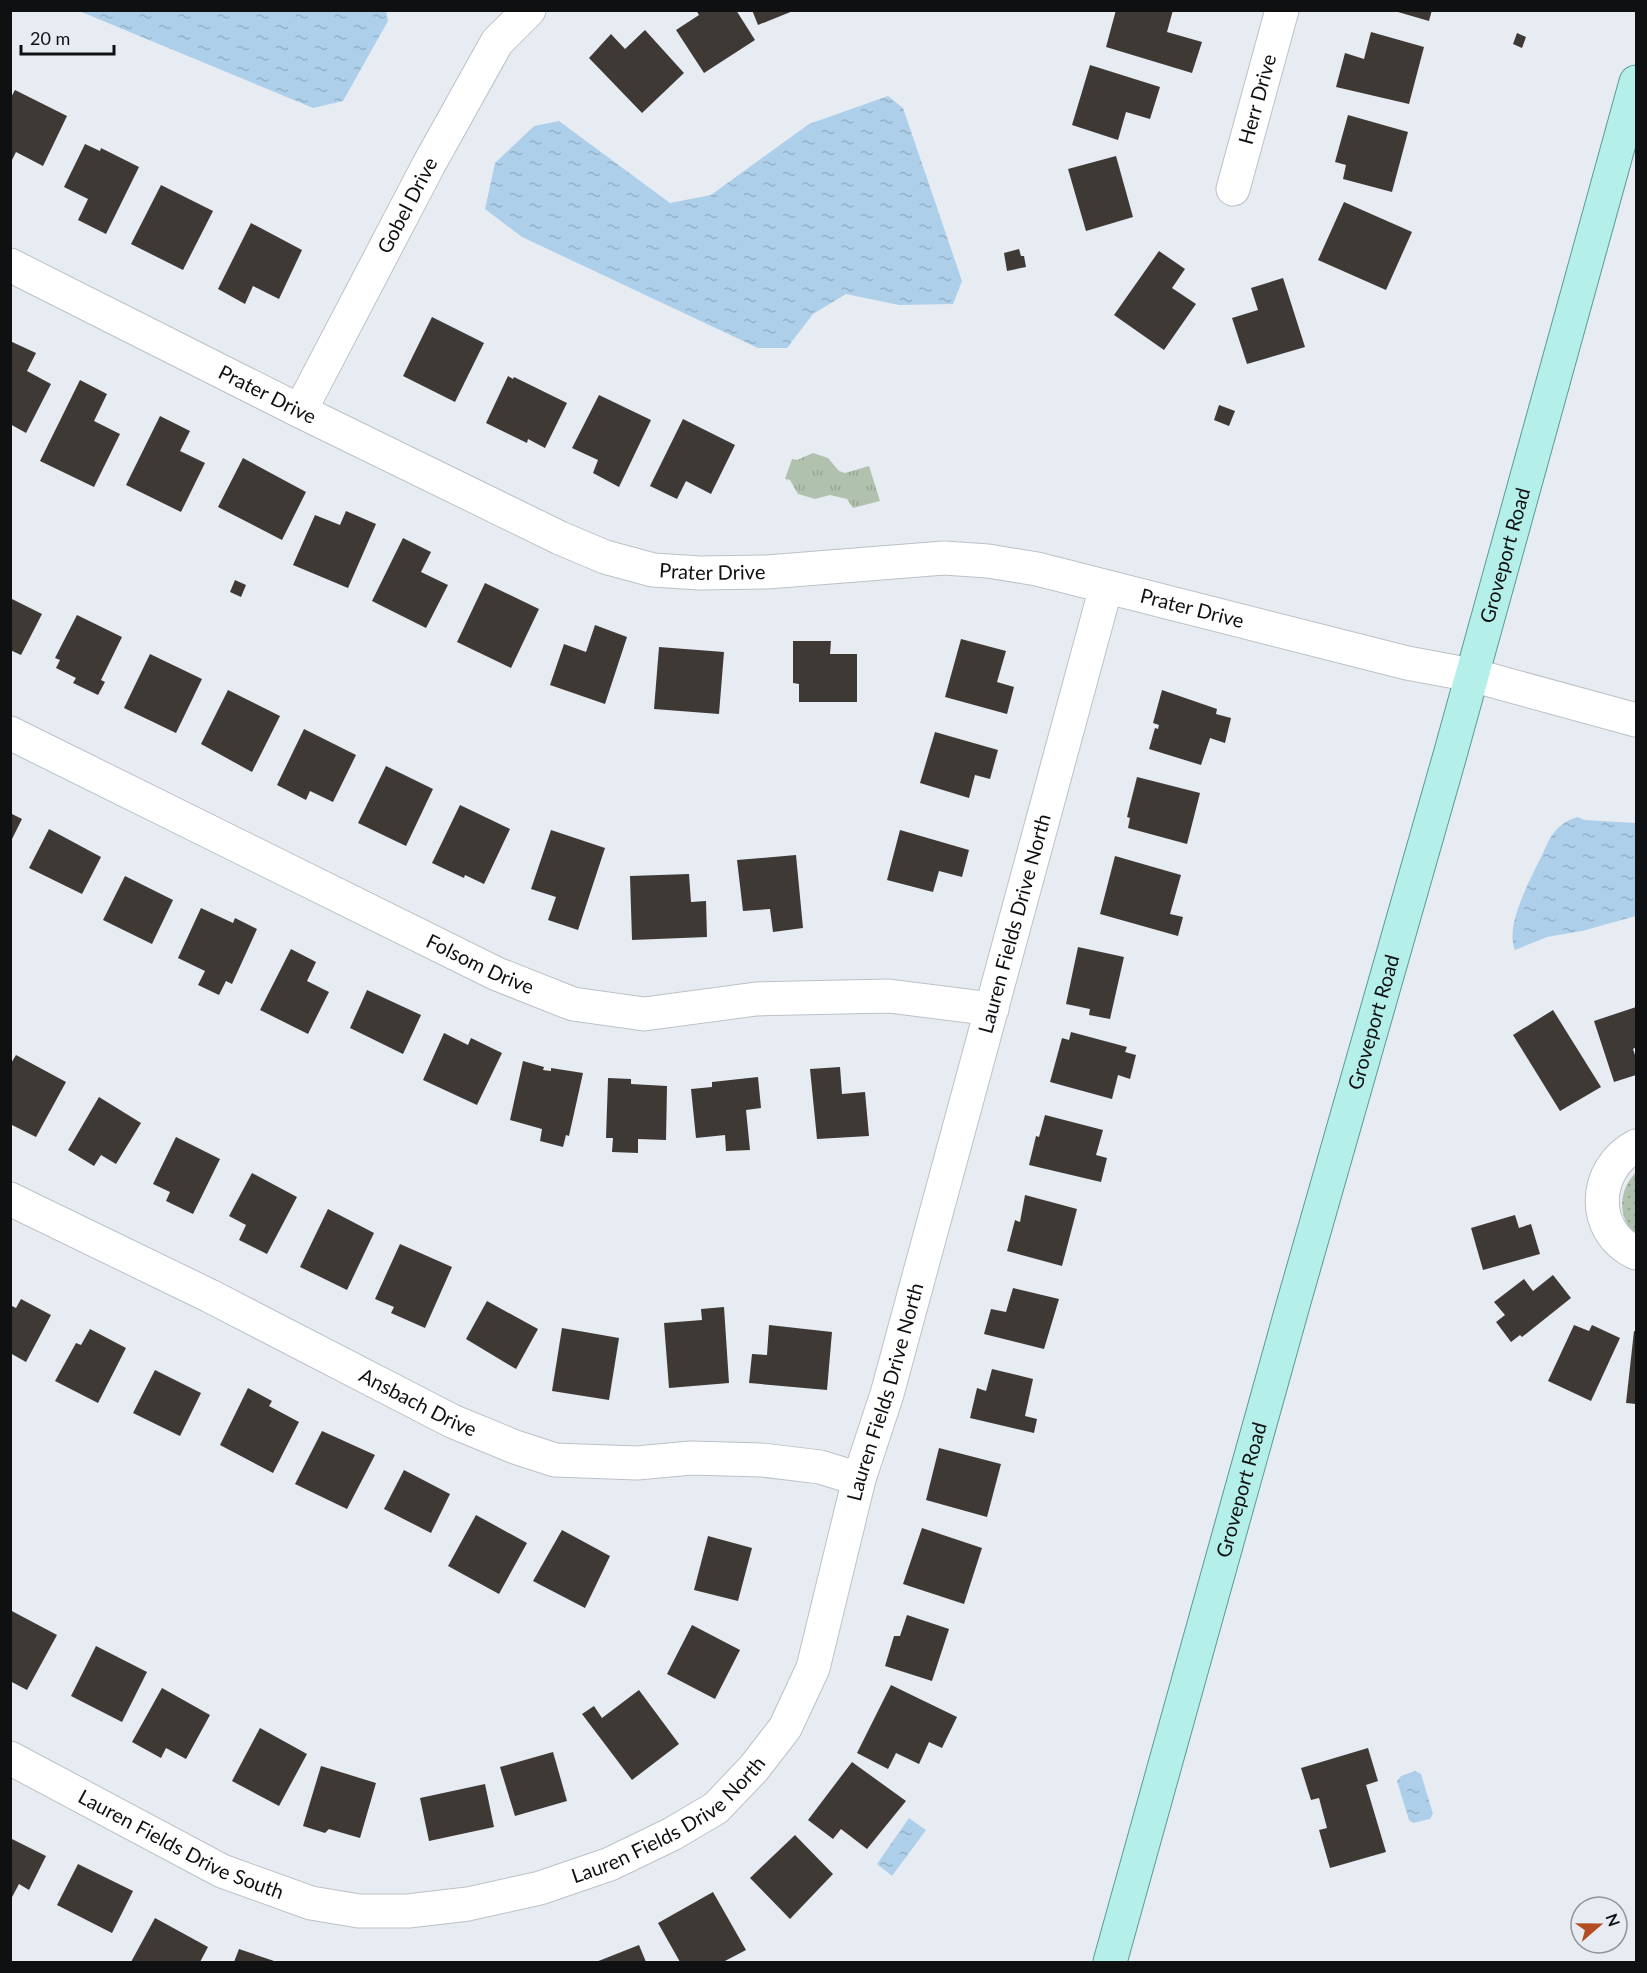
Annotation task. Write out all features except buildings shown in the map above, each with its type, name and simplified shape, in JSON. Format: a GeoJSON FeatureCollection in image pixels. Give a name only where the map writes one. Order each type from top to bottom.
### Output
{"type":"FeatureCollection","features":[{"type":"Feature","properties":{"kind":"main road","name":"Groveport Road"},"geometry":{"type":"LineString","coordinates":[[1110,1962],[1296,1293],[1472,675],[1636,82]]}},
{"type":"Feature","properties":{"kind":"street","name":"Gobel Drive"},"geometry":{"type":"LineString","coordinates":[[300,411],[428,166],[498,42],[529,10]]}},
{"type":"Feature","properties":{"kind":"street","name":"Herr Drive"},"geometry":{"type":"LineString","coordinates":[[1233,189],[1282,10]]}},
{"type":"Feature","properties":{"kind":"street","name":"Prater Drive"},"geometry":{"type":"LineString","coordinates":[[10,265],[300,411],[560,538],[605,557],[653,570],[700,573],[767,572],[944,558],[988,561],[1037,569],[1407,663],[1472,675],[1636,720]]}},
{"type":"Feature","properties":{"kind":"street","name":"Lauren Fields Drive North"},"geometry":{"type":"LineString","coordinates":[[359,1911],[408,1911],[468,1904],[540,1888],[610,1864],[672,1834],[716,1808],[754,1768],[785,1728],[813,1668],[859,1479],[887,1394],[1106,587]]}},
{"type":"Feature","properties":{"kind":"street","name":"Folsom Drive"},"geometry":{"type":"LineString","coordinates":[[10,733],[497,974],[573,1005],[644,1014],[756,999],[890,996],[992,1009]]}},
{"type":"Feature","properties":{"kind":"street"},"geometry":{"type":"LineString","coordinates":[[1636,1146],[1623,1153],[1607,1174],[1601,1200],[1607,1227],[1624,1248],[1636,1253]]}},
{"type":"Feature","properties":{"kind":"street","name":"Ansbach Drive"},"geometry":{"type":"LineString","coordinates":[[10,1199],[210,1296],[452,1420],[515,1447],[555,1460],[638,1463],[691,1458],[762,1460],[820,1467],[859,1479]]}},
{"type":"Feature","properties":{"kind":"street","name":"Lauren Fields Drive South"},"geometry":{"type":"LineString","coordinates":[[10,1758],[222,1870],[310,1903],[359,1911]]}},
{"type":"Feature","properties":{"kind":"green space"},"geometry":{"type":"Polygon","coordinates":[[[813,453],[828,458],[839,471],[845,473],[869,466],[880,501],[853,508],[847,499],[830,495],[815,499],[798,494],[790,480],[785,479],[792,459],[797,460],[813,453]]]}},
{"type":"Feature","properties":{"kind":"green space"},"geometry":{"type":"Polygon","coordinates":[[[1636,1172],[1636,1236],[1625,1221],[1622,1204],[1626,1187],[1636,1172]]]}},
{"type":"Feature","properties":{"kind":"water"},"geometry":{"type":"Polygon","coordinates":[[[79,11],[386,11],[388,21],[343,101],[313,108],[79,11]]]}},
{"type":"Feature","properties":{"kind":"water"},"geometry":{"type":"Polygon","coordinates":[[[888,96],[903,108],[962,281],[953,304],[899,305],[846,294],[813,314],[787,348],[758,348],[522,237],[485,209],[495,163],[534,126],[559,121],[670,203],[711,195],[809,124],[888,96]]]}},
{"type":"Feature","properties":{"kind":"water"},"geometry":{"type":"Polygon","coordinates":[[[1578,817],[1584,820],[1636,823],[1636,916],[1582,931],[1547,937],[1515,950],[1513,938],[1517,911],[1548,842],[1560,826],[1578,817]]]}},
{"type":"Feature","properties":{"kind":"water"},"geometry":{"type":"Polygon","coordinates":[[[1415,1771],[1421,1774],[1433,1814],[1430,1819],[1413,1823],[1409,1820],[1397,1781],[1401,1776],[1415,1771]]]}},
{"type":"Feature","properties":{"kind":"water"},"geometry":{"type":"Polygon","coordinates":[[[909,1818],[926,1830],[892,1876],[877,1864],[909,1818]]]}}]}
